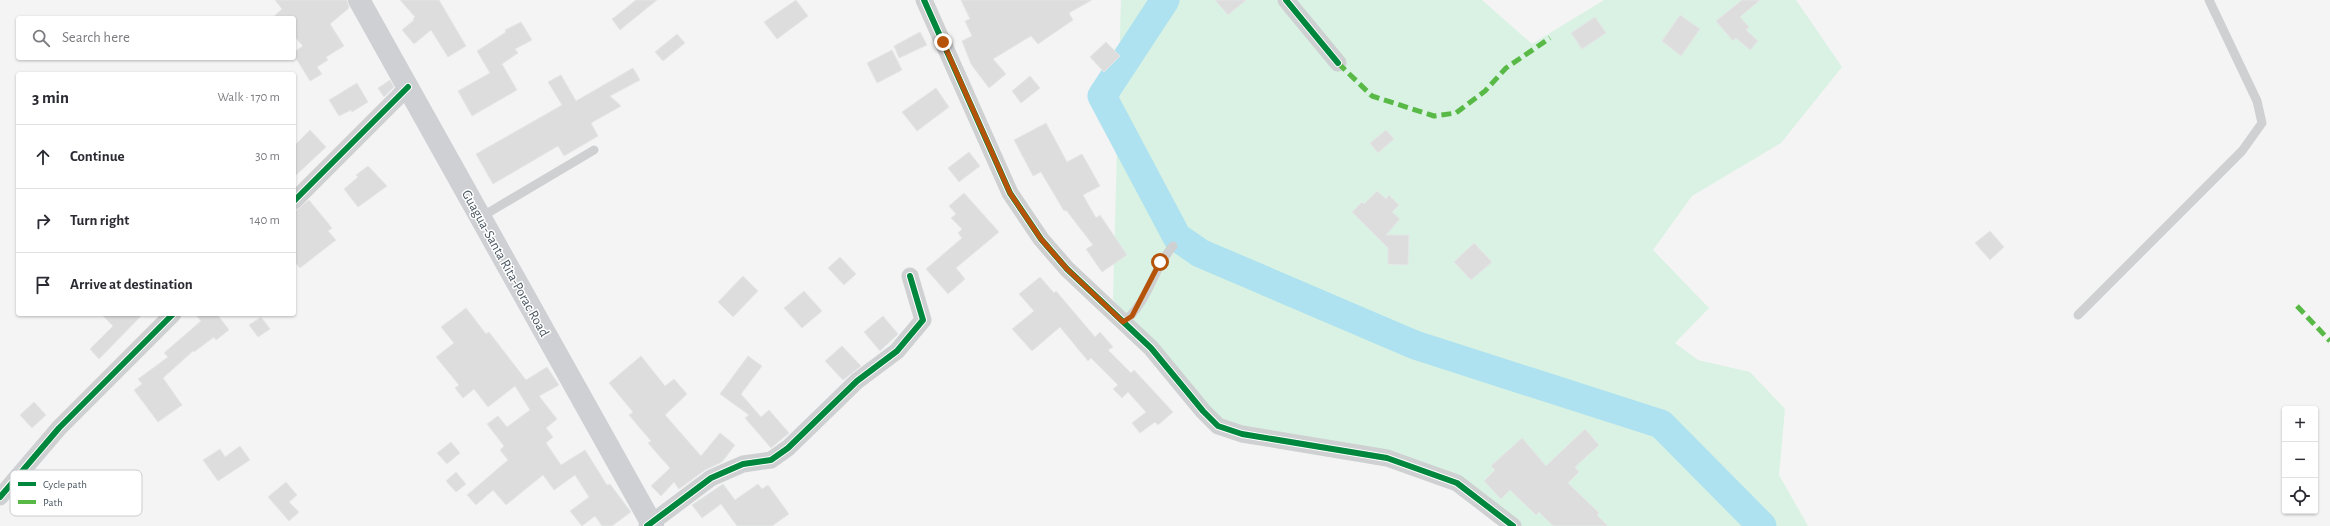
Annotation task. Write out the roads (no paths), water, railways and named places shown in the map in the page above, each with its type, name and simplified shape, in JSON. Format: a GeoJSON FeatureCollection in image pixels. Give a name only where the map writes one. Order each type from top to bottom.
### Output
{"type":"FeatureCollection","features":[{"type":"Feature","properties":{"kind":"main road","name":"Guagua-Santa Rita-Porac Road"},"geometry":{"type":"LineString","coordinates":[[359,0],[481,217],[650,525]]}},
{"type":"Feature","properties":{"kind":"street"},"geometry":{"type":"LineString","coordinates":[[924,0],[1010,193],[1041,239],[1067,269],[1151,348],[1203,411],[1218,426],[1242,434],[1387,458],[1457,483],[1513,526]]}},
{"type":"Feature","properties":{"kind":"street"},"geometry":{"type":"LineString","coordinates":[[1286,0],[1338,62]]}},
{"type":"Feature","properties":{"kind":"street"},"geometry":{"type":"LineString","coordinates":[[296,199],[408,87]]}},
{"type":"Feature","properties":{"kind":"street"},"geometry":{"type":"LineString","coordinates":[[650,525],[711,478],[743,464],[771,460],[788,448],[857,381],[897,350],[923,320],[910,276]]}},
{"type":"Feature","properties":{"kind":"street"},"geometry":{"type":"LineString","coordinates":[[23,470],[59,428],[171,316]]}},
{"type":"Feature","properties":{"kind":"street"},"geometry":{"type":"LineString","coordinates":[[0,497],[10,485]]}},
{"type":"Feature","properties":{"kind":"lane"},"geometry":{"type":"LineString","coordinates":[[2078,316],[2242,151],[2262,123],[2257,101],[2209,0]]}},
{"type":"Feature","properties":{"kind":"lane"},"geometry":{"type":"LineString","coordinates":[[481,217],[594,150]]}},
{"type":"Feature","properties":{"kind":"lane"},"geometry":{"type":"LineString","coordinates":[[1123,322],[1132,316],[1160,262],[1173,246]]}},
{"type":"Feature","properties":{"kind":"waterway"},"geometry":{"type":"LineString","coordinates":[[1165,0],[1102,96],[1177,237],[1200,253],[1415,345],[1661,424],[1762,526]]}}]}
